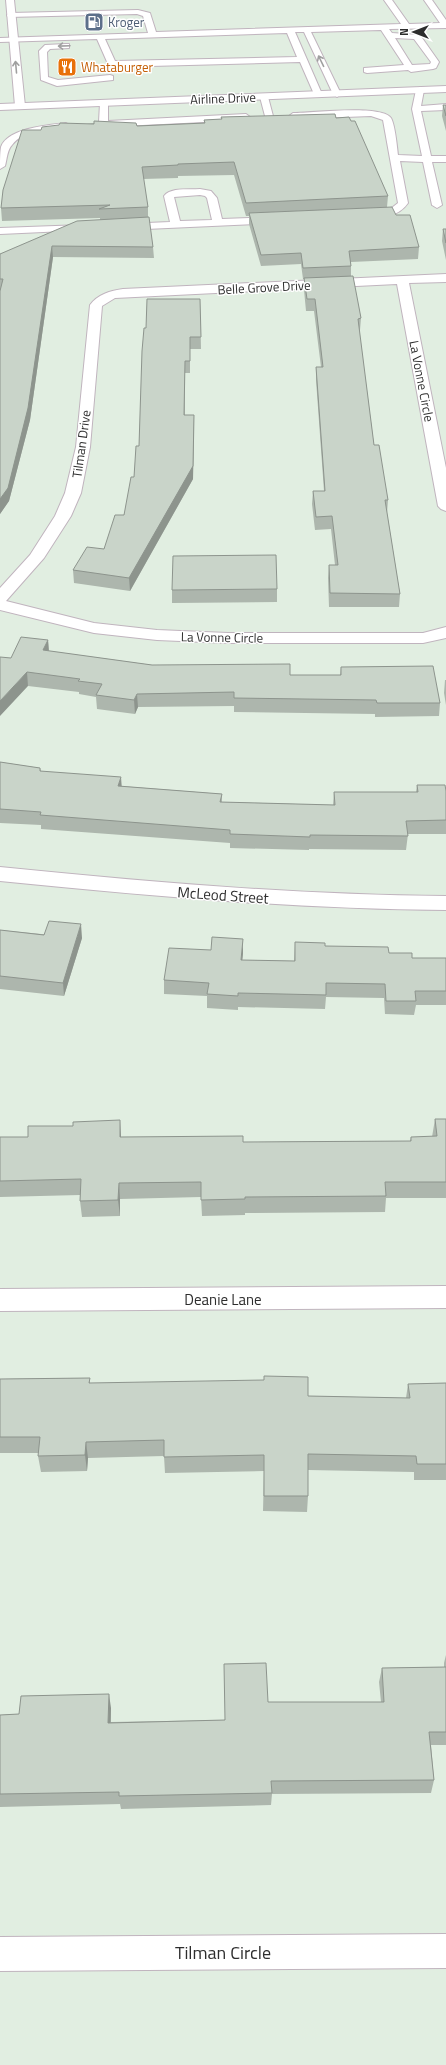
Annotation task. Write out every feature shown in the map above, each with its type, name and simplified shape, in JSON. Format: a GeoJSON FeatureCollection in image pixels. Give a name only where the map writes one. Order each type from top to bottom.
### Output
{"type":"FeatureCollection","features":[{"type":"Feature","properties":{"kind":"street"},"geometry":{"type":"LineString","coordinates":[[10,0],[20,106]]}},
{"type":"Feature","properties":{"kind":"street","name":"Airline Drive"},"geometry":{"type":"LineString","coordinates":[[0,107],[446,89]]}},
{"type":"Feature","properties":{"kind":"street","name":"Belle Grove Drive"},"geometry":{"type":"LineString","coordinates":[[106,296],[123,293],[446,278]]}},
{"type":"Feature","properties":{"kind":"street","name":"La Vonne Circle"},"geometry":{"type":"LineString","coordinates":[[402,280],[446,506]]}},
{"type":"Feature","properties":{"kind":"street","name":"Tilman Drive"},"geometry":{"type":"LineString","coordinates":[[0,598],[36,558],[63,516],[73,493],[83,447],[96,304],[106,296]]}},
{"type":"Feature","properties":{"kind":"street","name":"La Vonne Circle"},"geometry":{"type":"LineString","coordinates":[[0,605],[94,628],[157,635],[228,638],[423,638],[437,636],[446,632]]}},
{"type":"Feature","properties":{"kind":"street","name":"McLeod Street"},"geometry":{"type":"LineString","coordinates":[[0,874],[180,892],[264,898],[446,903]]}},
{"type":"Feature","properties":{"kind":"street","name":"Deanie Lane"},"geometry":{"type":"LineString","coordinates":[[0,1300],[446,1298]]}},
{"type":"Feature","properties":{"kind":"street","name":"Tilman Circle"},"geometry":{"type":"LineString","coordinates":[[0,1954],[446,1951]]}},
{"type":"Feature","properties":{"kind":"lane"},"geometry":{"type":"LineString","coordinates":[[388,0],[406,26]]}},
{"type":"Feature","properties":{"kind":"lane"},"geometry":{"type":"LineString","coordinates":[[428,0],[446,25]]}},
{"type":"Feature","properties":{"kind":"lane"},"geometry":{"type":"LineString","coordinates":[[11,15],[37,18],[65,13],[84,15],[104,11],[127,14],[137,9],[147,15],[152,31]]}},
{"type":"Feature","properties":{"kind":"lane"},"geometry":{"type":"LineString","coordinates":[[143,35],[145,42],[265,40],[290,30],[446,25]]}},
{"type":"Feature","properties":{"kind":"lane"},"geometry":{"type":"LineString","coordinates":[[383,26],[411,69]]}},
{"type":"Feature","properties":{"kind":"lane"},"geometry":{"type":"LineString","coordinates":[[306,29],[337,94]]}},
{"type":"Feature","properties":{"kind":"lane"},"geometry":{"type":"LineString","coordinates":[[44,30],[152,31],[265,40]]}},
{"type":"Feature","properties":{"kind":"lane"},"geometry":{"type":"LineString","coordinates":[[290,30],[318,94]]}},
{"type":"Feature","properties":{"kind":"lane"},"geometry":{"type":"LineString","coordinates":[[0,40],[143,35],[152,31]]}},
{"type":"Feature","properties":{"kind":"lane"},"geometry":{"type":"LineString","coordinates":[[310,37],[401,34],[417,37],[435,62],[433,66],[411,69],[367,70]]}},
{"type":"Feature","properties":{"kind":"lane"},"geometry":{"type":"LineString","coordinates":[[100,37],[112,64],[149,59],[302,59]]}},
{"type":"Feature","properties":{"kind":"lane"},"geometry":{"type":"LineString","coordinates":[[265,40],[275,60]]}},
{"type":"Feature","properties":{"kind":"lane"},"geometry":{"type":"LineString","coordinates":[[103,45],[48,47],[43,51],[44,78],[57,83],[110,78]]}},
{"type":"Feature","properties":{"kind":"lane"},"geometry":{"type":"LineString","coordinates":[[420,90],[416,108],[437,205]]}},
{"type":"Feature","properties":{"kind":"lane"},"geometry":{"type":"LineString","coordinates":[[262,117],[264,96]]}},
{"type":"Feature","properties":{"kind":"lane"},"geometry":{"type":"LineString","coordinates":[[103,124],[104,103]]}},
{"type":"Feature","properties":{"kind":"lane"},"geometry":{"type":"LineString","coordinates":[[416,108],[446,107]]}},
{"type":"Feature","properties":{"kind":"lane"},"geometry":{"type":"LineString","coordinates":[[89,125],[371,113],[382,115],[387,119],[403,203],[400,209],[392,213],[361,215]]}},
{"type":"Feature","properties":{"kind":"lane"},"geometry":{"type":"LineString","coordinates":[[0,166],[7,143],[18,136],[38,129],[75,125]]}},
{"type":"Feature","properties":{"kind":"lane"},"geometry":{"type":"LineString","coordinates":[[393,156],[402,159],[446,159]]}},
{"type":"Feature","properties":{"kind":"lane"},"geometry":{"type":"LineString","coordinates":[[176,224],[169,196],[172,194],[200,192],[208,193],[212,198],[218,222]]}},
{"type":"Feature","properties":{"kind":"lane"},"geometry":{"type":"LineString","coordinates":[[110,227],[283,220]]}},
{"type":"Feature","properties":{"kind":"lane"},"geometry":{"type":"LineString","coordinates":[[0,231],[94,228]]}},
{"type":"Feature","properties":{"kind":"building"},"geometry":{"type":"Polygon","coordinates":[[[443,105],[446,105],[446,116],[443,105]]]}},
{"type":"Feature","properties":{"kind":"building"},"geometry":{"type":"Polygon","coordinates":[[[335,114],[336,118],[349,117],[351,121],[355,121],[388,196],[246,203],[234,162],[142,167],[148,207],[99,209],[110,205],[1,208],[3,190],[22,130],[41,130],[42,127],[59,125],[60,123],[94,124],[94,121],[136,123],[137,126],[205,123],[204,120],[222,119],[221,117],[335,114]]]}},
{"type":"Feature","properties":{"kind":"building"},"geometry":{"type":"Polygon","coordinates":[[[392,207],[396,215],[410,215],[419,247],[349,251],[351,266],[303,268],[301,253],[261,255],[249,213],[392,207]]]}},
{"type":"Feature","properties":{"kind":"building"},"geometry":{"type":"Polygon","coordinates":[[[149,217],[153,247],[52,246],[28,408],[8,488],[0,499],[0,291],[3,279],[0,279],[0,254],[77,221],[149,217]]]}},
{"type":"Feature","properties":{"kind":"building"},"geometry":{"type":"Polygon","coordinates":[[[443,229],[446,229],[446,243],[443,229]]]}},
{"type":"Feature","properties":{"kind":"building"},"geometry":{"type":"Polygon","coordinates":[[[353,276],[361,318],[358,319],[374,445],[379,445],[388,500],[385,500],[400,594],[330,593],[329,565],[338,565],[332,516],[316,517],[313,491],[325,491],[316,367],[323,367],[315,299],[307,299],[304,278],[353,276]]]}},
{"type":"Feature","properties":{"kind":"building"},"geometry":{"type":"Polygon","coordinates":[[[147,299],[200,299],[201,337],[190,337],[190,361],[185,361],[184,415],[194,415],[193,466],[129,578],[73,570],[87,547],[104,549],[115,515],[124,515],[131,477],[134,477],[136,446],[139,446],[142,351],[144,328],[146,328],[147,299]]]}},
{"type":"Feature","properties":{"kind":"building"},"geometry":{"type":"Polygon","coordinates":[[[276,555],[277,589],[172,590],[173,556],[276,555]]]}},
{"type":"Feature","properties":{"kind":"building"},"geometry":{"type":"Polygon","coordinates":[[[21,637],[48,640],[43,650],[152,665],[290,664],[290,675],[341,675],[341,667],[433,666],[440,703],[377,703],[376,700],[234,698],[234,692],[137,694],[134,700],[96,695],[102,684],[78,681],[80,679],[27,672],[0,701],[0,657],[11,658],[21,637]]]}},
{"type":"Feature","properties":{"kind":"building"},"geometry":{"type":"Polygon","coordinates":[[[0,762],[40,768],[40,771],[121,777],[118,786],[222,794],[220,802],[335,805],[334,792],[418,792],[417,785],[445,785],[446,820],[406,821],[408,836],[310,835],[310,837],[230,834],[230,830],[40,815],[41,812],[0,809],[0,762]]]}},
{"type":"Feature","properties":{"kind":"building"},"geometry":{"type":"Polygon","coordinates":[[[49,921],[81,924],[63,983],[0,976],[0,930],[44,935],[49,921]]]}},
{"type":"Feature","properties":{"kind":"building"},"geometry":{"type":"Polygon","coordinates":[[[212,937],[243,939],[241,960],[295,961],[295,942],[325,943],[325,946],[388,947],[389,953],[412,953],[412,958],[446,958],[446,991],[415,991],[416,1001],[386,1001],[385,984],[326,983],[326,995],[238,993],[238,996],[207,994],[209,983],[164,980],[169,948],[211,950],[212,937]]]}},
{"type":"Feature","properties":{"kind":"building"},"geometry":{"type":"Polygon","coordinates":[[[435,1119],[446,1119],[446,1182],[385,1182],[386,1196],[245,1197],[245,1199],[201,1200],[201,1182],[119,1183],[118,1200],[80,1201],[81,1179],[0,1181],[0,1137],[28,1137],[28,1126],[73,1126],[73,1122],[120,1120],[120,1137],[243,1136],[243,1142],[411,1141],[411,1137],[437,1136],[435,1119]]]}},
{"type":"Feature","properties":{"kind":"building"},"geometry":{"type":"Polygon","coordinates":[[[264,1376],[308,1377],[308,1396],[410,1398],[408,1384],[446,1383],[446,1464],[417,1464],[416,1456],[308,1454],[308,1496],[264,1496],[264,1455],[164,1457],[164,1440],[86,1442],[85,1455],[38,1456],[40,1437],[0,1437],[0,1379],[90,1378],[89,1383],[264,1380],[264,1376]]]}},
{"type":"Feature","properties":{"kind":"building"},"geometry":{"type":"Polygon","coordinates":[[[266,1663],[268,1702],[384,1702],[382,1668],[446,1667],[446,1732],[429,1732],[434,1780],[271,1781],[272,1793],[119,1796],[119,1792],[0,1794],[0,1715],[19,1714],[21,1696],[109,1694],[108,1723],[225,1720],[224,1664],[266,1663]]]}},
{"type":"Feature","properties":{"kind":"place","name":"Kroger"},"geometry":{"type":"Point","coordinates":[94,22]}},
{"type":"Feature","properties":{"kind":"place","name":"Whataburger"},"geometry":{"type":"Point","coordinates":[67,67]}}]}
